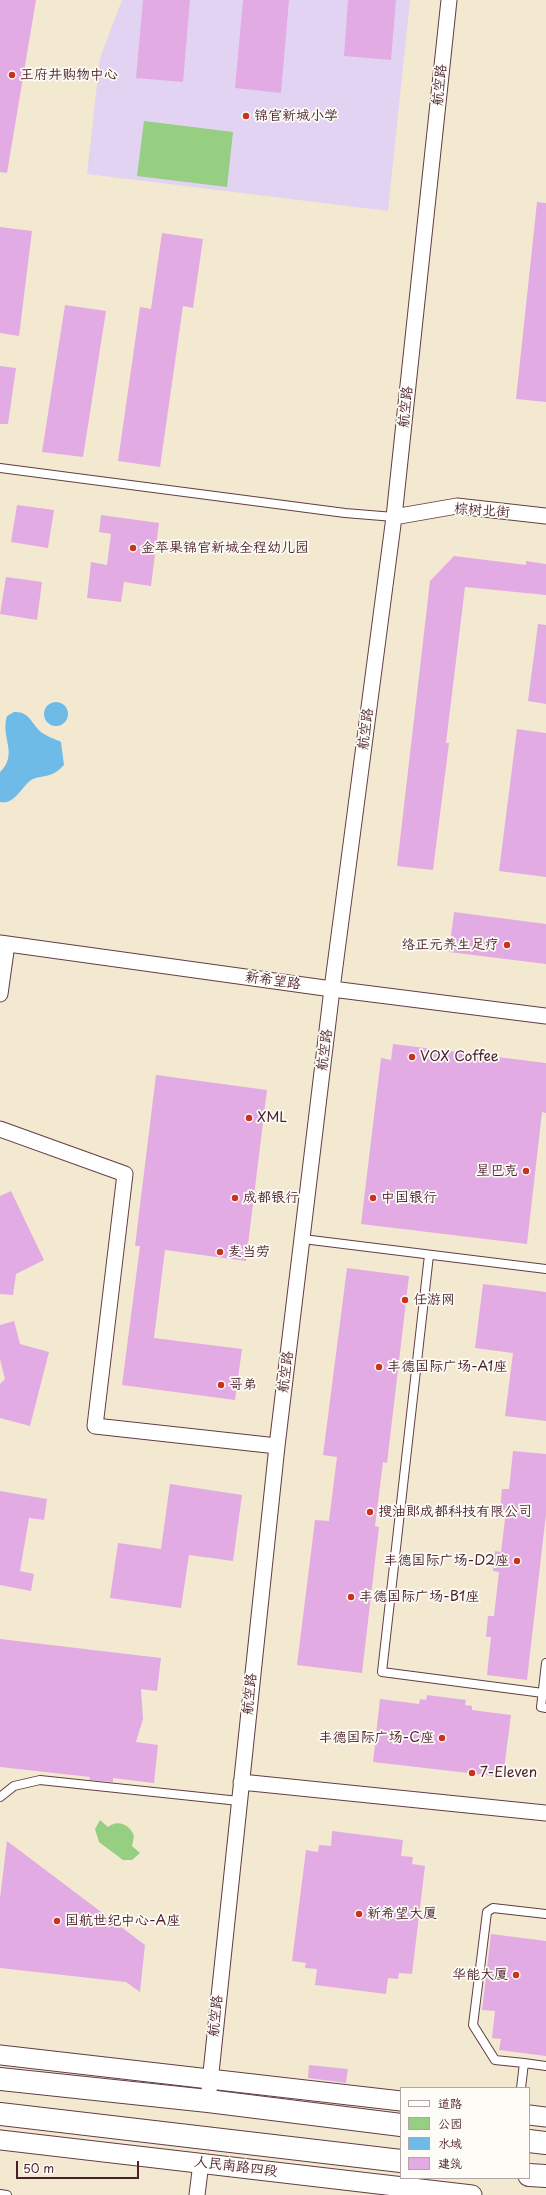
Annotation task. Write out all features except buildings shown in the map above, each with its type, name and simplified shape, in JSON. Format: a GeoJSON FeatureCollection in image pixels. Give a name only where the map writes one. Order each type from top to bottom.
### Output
{"type":"FeatureCollection","features":[{"type":"Feature","properties":{"kind":"main road"},"geometry":{"type":"LineString","coordinates":[[0,2079],[208,2101],[400,2125]]}},
{"type":"Feature","properties":{"kind":"main road","name":"人民南路四段"},"geometry":{"type":"LineString","coordinates":[[0,2114],[400,2162]]}},
{"type":"Feature","properties":{"kind":"main road"},"geometry":{"type":"LineString","coordinates":[[530,2141],[546,2143]]}},
{"type":"Feature","properties":{"kind":"main road"},"geometry":{"type":"LineString","coordinates":[[530,2175],[546,2176]]}},
{"type":"Feature","properties":{"kind":"street","name":"航空路"},"geometry":{"type":"LineString","coordinates":[[208,2101],[277,1446],[332,989],[394,517],[449,0]]}},
{"type":"Feature","properties":{"kind":"street","name":"棕树北街"},"geometry":{"type":"LineString","coordinates":[[394,517],[458,506],[546,516]]}},
{"type":"Feature","properties":{"kind":"street","name":"新希望路"},"geometry":{"type":"LineString","coordinates":[[3,944],[332,989],[546,1016]]}},
{"type":"Feature","properties":{"kind":"street"},"geometry":{"type":"LineString","coordinates":[[0,994],[3,944]]}},
{"type":"Feature","properties":{"kind":"street"},"geometry":{"type":"LineString","coordinates":[[0,1129],[125,1174],[95,1426],[277,1446]]}},
{"type":"Feature","properties":{"kind":"street"},"geometry":{"type":"LineString","coordinates":[[241,1782],[546,1814]]}},
{"type":"Feature","properties":{"kind":"street"},"geometry":{"type":"LineString","coordinates":[[0,2055],[400,2101]]}},
{"type":"Feature","properties":{"kind":"street"},"geometry":{"type":"LineString","coordinates":[[530,2115],[546,2117]]}},
{"type":"Feature","properties":{"kind":"street","name":"人民南路四段"},"geometry":{"type":"LineString","coordinates":[[0,2140],[472,2195]]}},
{"type":"Feature","properties":{"kind":"street"},"geometry":{"type":"LineString","coordinates":[[197,2195],[201,2163]]}},
{"type":"Feature","properties":{"kind":"lane"},"geometry":{"type":"LineString","coordinates":[[0,468],[394,517]]}},
{"type":"Feature","properties":{"kind":"lane"},"geometry":{"type":"LineString","coordinates":[[302,1239],[546,1269]]}},
{"type":"Feature","properties":{"kind":"lane"},"geometry":{"type":"LineString","coordinates":[[429,1255],[382,1672],[543,1693]]}},
{"type":"Feature","properties":{"kind":"lane"},"geometry":{"type":"LineString","coordinates":[[546,1664],[541,1707],[546,1708]]}},
{"type":"Feature","properties":{"kind":"lane"},"geometry":{"type":"LineString","coordinates":[[0,1797],[14,1786],[40,1780],[239,1801]]}},
{"type":"Feature","properties":{"kind":"lane"},"geometry":{"type":"LineString","coordinates":[[546,1914],[493,1908],[487,1912],[473,2025],[495,2060],[546,2066]]}},
{"type":"Feature","properties":{"kind":"lane"},"geometry":{"type":"LineString","coordinates":[[521,2087],[524,2063]]}},
{"type":"Feature","properties":{"kind":"lane"},"geometry":{"type":"LineString","coordinates":[[0,2194],[7,2195]]}},
{"type":"Feature","properties":{"kind":"shaded area","name":"锦官新城小学"},"geometry":{"type":"Polygon","coordinates":[[[122,0],[410,0],[388,211],[87,174],[100,58],[122,0]]]}},
{"type":"Feature","properties":{"kind":"green space"},"geometry":{"type":"Polygon","coordinates":[[[144,121],[233,132],[227,187],[137,176],[144,121]]]}},
{"type":"Feature","properties":{"kind":"green space"},"geometry":{"type":"Polygon","coordinates":[[[100,1820],[108,1827],[116,1823],[127,1826],[134,1836],[132,1846],[140,1853],[132,1860],[123,1860],[99,1842],[95,1829],[100,1820]]]}},
{"type":"Feature","properties":{"kind":"water"},"geometry":{"type":"Polygon","coordinates":[[[56,702],[65,705],[68,714],[65,723],[56,726],[47,723],[44,714],[47,705],[56,702]]]}},
{"type":"Feature","properties":{"kind":"water"},"geometry":{"type":"Polygon","coordinates":[[[14,712],[23,713],[41,732],[61,742],[64,765],[54,773],[31,780],[9,801],[0,802],[0,772],[8,759],[9,752],[5,724],[7,716],[14,712]]]}},
{"type":"Feature","properties":{"kind":"place","name":"王府井购物中心"},"geometry":{"type":"Point","coordinates":[12,75]}},
{"type":"Feature","properties":{"kind":"place","name":"锦官新城小学"},"geometry":{"type":"Point","coordinates":[246,116]}},
{"type":"Feature","properties":{"kind":"place","name":"金苹果锦官新城全程幼儿园"},"geometry":{"type":"Point","coordinates":[133,548]}},
{"type":"Feature","properties":{"kind":"place","name":"络正元养生足疗"},"geometry":{"type":"Point","coordinates":[507,945]}},
{"type":"Feature","properties":{"kind":"place","name":"VOX Coffee"},"geometry":{"type":"Point","coordinates":[412,1057]}},
{"type":"Feature","properties":{"kind":"place","name":"XML"},"geometry":{"type":"Point","coordinates":[249,1118]}},
{"type":"Feature","properties":{"kind":"place","name":"星巴克"},"geometry":{"type":"Point","coordinates":[526,1171]}},
{"type":"Feature","properties":{"kind":"place","name":"成都银行"},"geometry":{"type":"Point","coordinates":[235,1198]}},
{"type":"Feature","properties":{"kind":"place","name":"中国银行"},"geometry":{"type":"Point","coordinates":[373,1198]}},
{"type":"Feature","properties":{"kind":"place","name":"麦当劳"},"geometry":{"type":"Point","coordinates":[220,1252]}},
{"type":"Feature","properties":{"kind":"place","name":"任游网"},"geometry":{"type":"Point","coordinates":[405,1300]}},
{"type":"Feature","properties":{"kind":"place","name":"丰德国际广场-A1座"},"geometry":{"type":"Point","coordinates":[379,1367]}},
{"type":"Feature","properties":{"kind":"place","name":"哥弟"},"geometry":{"type":"Point","coordinates":[221,1385]}},
{"type":"Feature","properties":{"kind":"place","name":"搜油郎成都科技有限公司"},"geometry":{"type":"Point","coordinates":[370,1512]}},
{"type":"Feature","properties":{"kind":"place","name":"丰德国际广场-D2座"},"geometry":{"type":"Point","coordinates":[517,1561]}},
{"type":"Feature","properties":{"kind":"place","name":"丰德国际广场-B1座"},"geometry":{"type":"Point","coordinates":[351,1597]}},
{"type":"Feature","properties":{"kind":"place","name":"丰德国际广场-C座"},"geometry":{"type":"Point","coordinates":[442,1738]}},
{"type":"Feature","properties":{"kind":"place","name":"7-Eleven"},"geometry":{"type":"Point","coordinates":[472,1773]}},
{"type":"Feature","properties":{"kind":"place","name":"新希望大厦"},"geometry":{"type":"Point","coordinates":[359,1914]}},
{"type":"Feature","properties":{"kind":"place","name":"国航世纪中心-A座"},"geometry":{"type":"Point","coordinates":[57,1921]}},
{"type":"Feature","properties":{"kind":"place","name":"华能大厦"},"geometry":{"type":"Point","coordinates":[516,1975]}}]}
